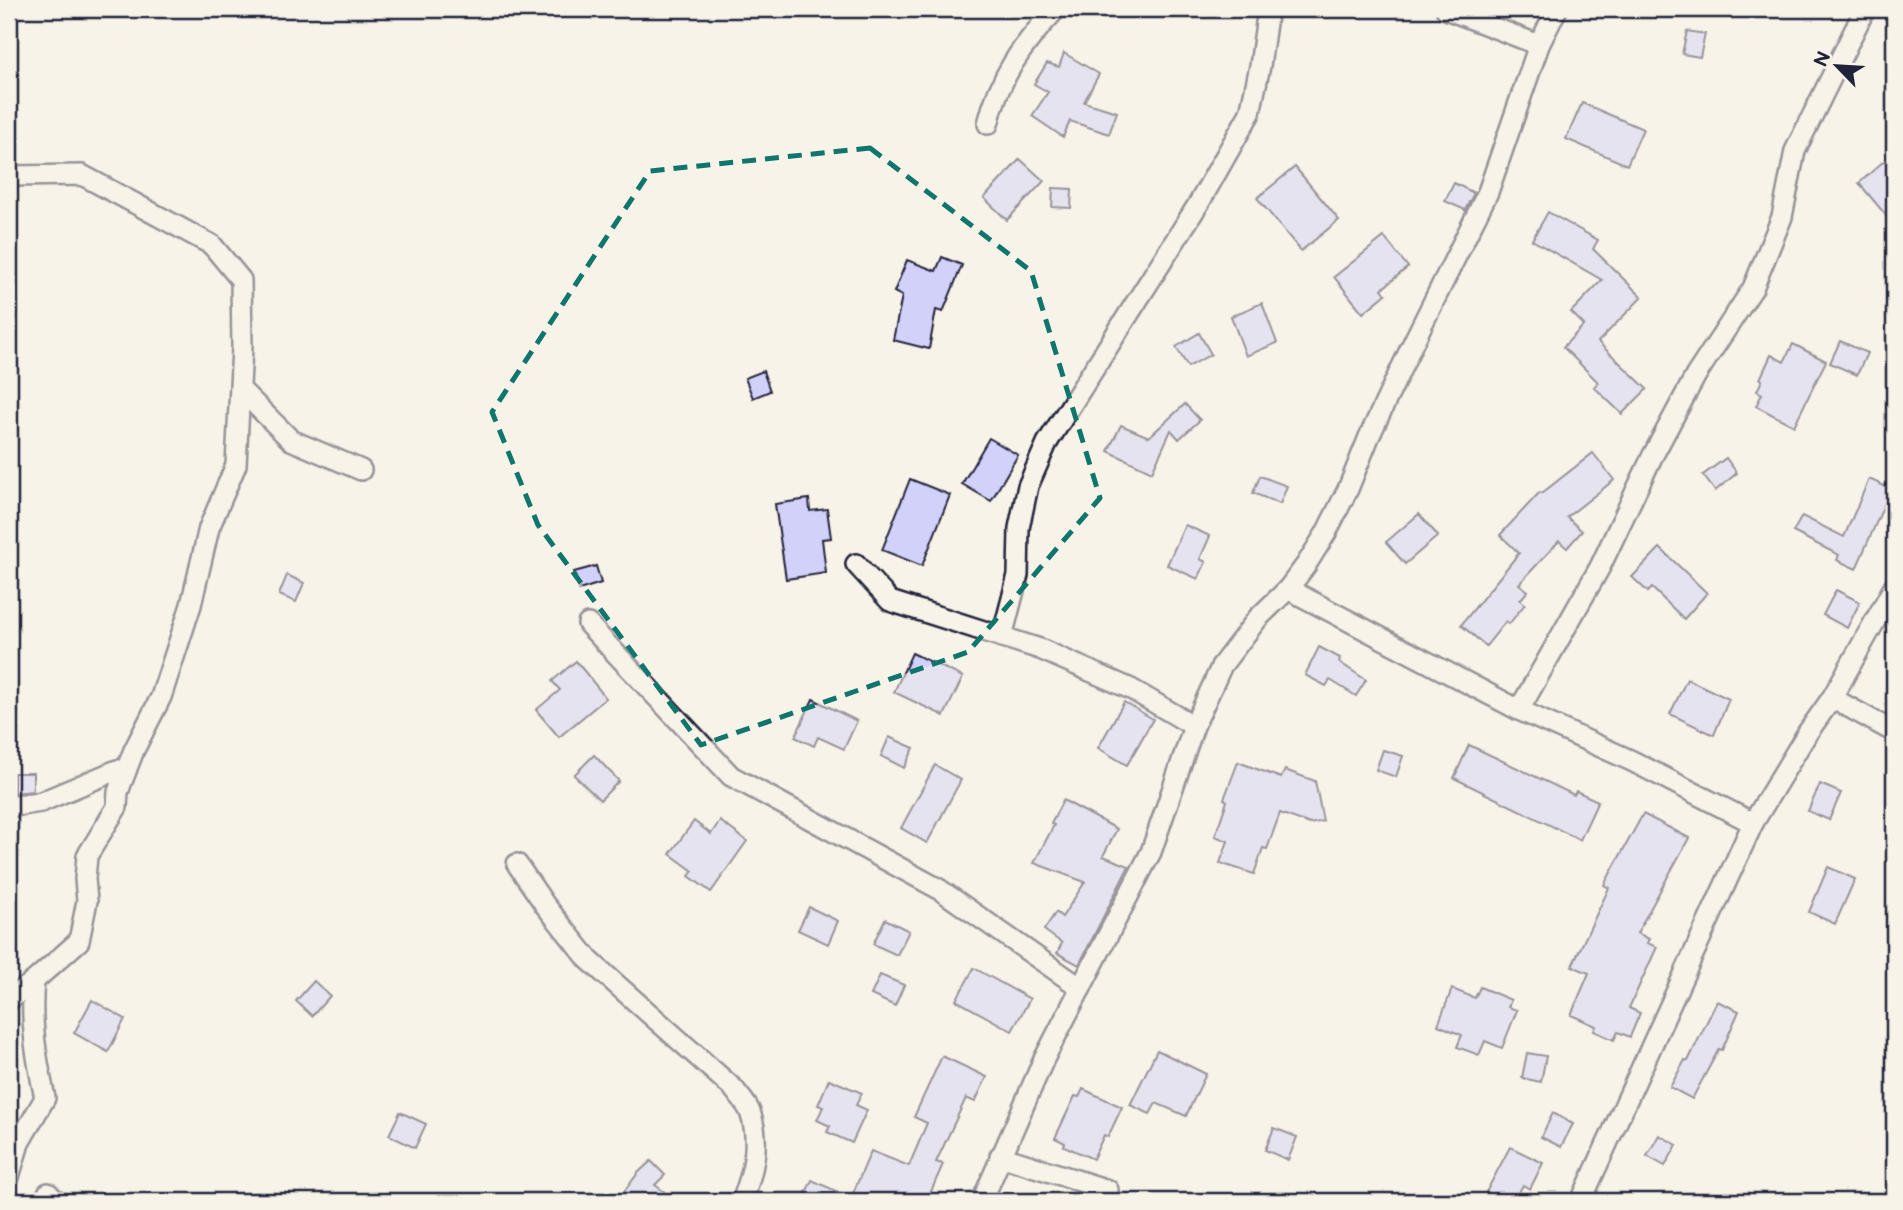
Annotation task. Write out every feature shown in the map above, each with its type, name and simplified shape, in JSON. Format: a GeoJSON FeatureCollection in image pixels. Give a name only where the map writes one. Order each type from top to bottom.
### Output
{"type":"FeatureCollection","features":[{"type":"Feature","properties":{"kind":"street"},"geometry":{"type":"LineString","coordinates":[[988,124],[1005,74],[1037,29],[1056,9]]}},
{"type":"Feature","properties":{"kind":"street"},"geometry":{"type":"LineString","coordinates":[[1002,637],[1018,575],[1019,528],[1028,486],[1047,443],[1199,203],[1250,113],[1261,66],[1268,9]]}},
{"type":"Feature","properties":{"kind":"street"},"geometry":{"type":"LineString","coordinates":[[1446,9],[1539,45]]}},
{"type":"Feature","properties":{"kind":"street"},"geometry":{"type":"LineString","coordinates":[[982,1201],[1044,1059],[1152,852],[1195,726],[1222,665],[1258,618],[1288,589],[1326,533],[1409,353],[1488,192],[1539,45],[1557,9]]}},
{"type":"Feature","properties":{"kind":"street"},"geometry":{"type":"LineString","coordinates":[[1519,710],[1600,567],[1696,375],[1752,288],[1782,217],[1795,151],[1865,9]]}},
{"type":"Feature","properties":{"kind":"street"},"geometry":{"type":"LineString","coordinates":[[9,176],[82,174],[212,245],[241,280],[242,346],[236,465],[209,528],[191,605],[160,697],[126,771],[118,792],[117,807],[87,856],[87,901],[79,941],[9,1000]]}},
{"type":"Feature","properties":{"kind":"street"},"geometry":{"type":"LineString","coordinates":[[240,389],[291,440],[361,470]]}},
{"type":"Feature","properties":{"kind":"street"},"geometry":{"type":"LineString","coordinates":[[856,564],[890,601],[1040,649],[1131,690],[1195,726]]}},
{"type":"Feature","properties":{"kind":"street"},"geometry":{"type":"LineString","coordinates":[[1581,1201],[1753,823],[1808,732],[1832,698],[1894,587]]}},
{"type":"Feature","properties":{"kind":"street"},"geometry":{"type":"LineString","coordinates":[[1288,589],[1519,710],[1632,761],[1753,823]]}},
{"type":"Feature","properties":{"kind":"street"},"geometry":{"type":"LineString","coordinates":[[588,624],[731,776],[939,889],[1081,988]]}},
{"type":"Feature","properties":{"kind":"street"},"geometry":{"type":"LineString","coordinates":[[1832,698],[1894,732]]}},
{"type":"Feature","properties":{"kind":"street"},"geometry":{"type":"LineString","coordinates":[[9,807],[41,802],[117,771],[126,771]]}},
{"type":"Feature","properties":{"kind":"street"},"geometry":{"type":"LineString","coordinates":[[517,864],[545,905],[589,960],[734,1089],[750,1111],[756,1140],[752,1174],[742,1201]]}},
{"type":"Feature","properties":{"kind":"street"},"geometry":{"type":"LineString","coordinates":[[9,1177],[19,1143],[45,1098],[31,1013],[34,981]]}},
{"type":"Feature","properties":{"kind":"street"},"geometry":{"type":"LineString","coordinates":[[1000,1156],[1108,1190]]}},
{"type":"Feature","properties":{"kind":"highlighted area"},"geometry":{"type":"Polygon","coordinates":[[[870,148],[1031,271],[1100,498],[968,652],[701,745],[538,525],[492,412],[650,171],[870,148]]]}},
{"type":"Feature","properties":{"kind":"building"},"geometry":{"type":"Polygon","coordinates":[[[1687,31],[1705,34],[1700,57],[1682,54],[1687,31]]]}},
{"type":"Feature","properties":{"kind":"building"},"geometry":{"type":"Polygon","coordinates":[[[1064,53],[1099,74],[1084,102],[1117,112],[1109,134],[1070,121],[1063,137],[1032,116],[1048,92],[1034,84],[1047,63],[1059,67],[1064,53]]]}},
{"type":"Feature","properties":{"kind":"building"},"geometry":{"type":"Polygon","coordinates":[[[1582,103],[1643,129],[1627,165],[1566,139],[1582,103]]]}},
{"type":"Feature","properties":{"kind":"building"},"geometry":{"type":"Polygon","coordinates":[[[1894,152],[1894,225],[1859,183],[1894,152]]]}},
{"type":"Feature","properties":{"kind":"building"},"geometry":{"type":"Polygon","coordinates":[[[1020,159],[1044,181],[1007,220],[984,198],[1020,159]]]}},
{"type":"Feature","properties":{"kind":"building"},"geometry":{"type":"Polygon","coordinates":[[[1295,167],[1339,220],[1301,251],[1257,198],[1295,167]]]}},
{"type":"Feature","properties":{"kind":"building"},"geometry":{"type":"Polygon","coordinates":[[[1454,183],[1474,193],[1465,210],[1445,201],[1454,183]]]}},
{"type":"Feature","properties":{"kind":"building"},"geometry":{"type":"Polygon","coordinates":[[[1053,188],[1072,189],[1071,208],[1052,207],[1053,188]]]}},
{"type":"Feature","properties":{"kind":"building"},"geometry":{"type":"Polygon","coordinates":[[[1548,212],[1598,240],[1593,249],[1642,297],[1598,342],[1647,389],[1622,414],[1594,387],[1598,382],[1563,347],[1584,325],[1571,312],[1602,280],[1532,240],[1548,212]]]}},
{"type":"Feature","properties":{"kind":"building"},"geometry":{"type":"Polygon","coordinates":[[[1384,237],[1408,267],[1382,289],[1386,294],[1363,313],[1334,277],[1384,237]]]}},
{"type":"Feature","properties":{"kind":"building"},"geometry":{"type":"Polygon","coordinates":[[[942,257],[962,265],[943,312],[936,310],[929,349],[893,340],[902,296],[894,292],[907,260],[936,271],[942,257]]]}},
{"type":"Feature","properties":{"kind":"building"},"geometry":{"type":"Polygon","coordinates":[[[1262,303],[1277,343],[1246,356],[1231,316],[1262,303]]]}},
{"type":"Feature","properties":{"kind":"building"},"geometry":{"type":"Polygon","coordinates":[[[1199,333],[1211,354],[1188,367],[1176,347],[1199,333]]]}},
{"type":"Feature","properties":{"kind":"building"},"geometry":{"type":"Polygon","coordinates":[[[1840,341],[1867,353],[1857,375],[1830,363],[1840,341]]]}},
{"type":"Feature","properties":{"kind":"building"},"geometry":{"type":"Polygon","coordinates":[[[1793,344],[1826,361],[1794,426],[1756,406],[1762,394],[1757,391],[1762,380],[1760,379],[1771,355],[1784,362],[1793,344]]]}},
{"type":"Feature","properties":{"kind":"building"},"geometry":{"type":"Polygon","coordinates":[[[763,371],[770,391],[753,398],[745,378],[763,371]]]}},
{"type":"Feature","properties":{"kind":"building"},"geometry":{"type":"Polygon","coordinates":[[[1185,404],[1200,420],[1179,439],[1171,430],[1152,472],[1108,451],[1121,425],[1149,437],[1185,404]]]}},
{"type":"Feature","properties":{"kind":"building"},"geometry":{"type":"Polygon","coordinates":[[[989,438],[1018,455],[991,501],[962,484],[989,438]]]}},
{"type":"Feature","properties":{"kind":"building"},"geometry":{"type":"Polygon","coordinates":[[[1593,453],[1614,480],[1567,517],[1582,531],[1567,548],[1559,541],[1519,584],[1528,591],[1520,600],[1525,604],[1509,624],[1506,621],[1486,646],[1461,625],[1519,553],[1500,535],[1540,492],[1593,453]]]}},
{"type":"Feature","properties":{"kind":"building"},"geometry":{"type":"Polygon","coordinates":[[[1726,458],[1737,473],[1715,491],[1703,475],[1726,458]]]}},
{"type":"Feature","properties":{"kind":"building"},"geometry":{"type":"Polygon","coordinates":[[[1260,476],[1287,486],[1280,504],[1253,493],[1260,476]]]}},
{"type":"Feature","properties":{"kind":"building"},"geometry":{"type":"Polygon","coordinates":[[[910,479],[950,495],[922,566],[882,550],[910,479]]]}},
{"type":"Feature","properties":{"kind":"building"},"geometry":{"type":"Polygon","coordinates":[[[1869,479],[1891,489],[1856,569],[1837,560],[1839,555],[1793,532],[1802,516],[1844,537],[1869,479]]]}},
{"type":"Feature","properties":{"kind":"building"},"geometry":{"type":"Polygon","coordinates":[[[809,499],[810,511],[827,509],[831,538],[822,539],[826,573],[786,579],[775,504],[809,499]]]}},
{"type":"Feature","properties":{"kind":"building"},"geometry":{"type":"Polygon","coordinates":[[[1419,514],[1438,536],[1405,564],[1386,542],[1419,514]]]}},
{"type":"Feature","properties":{"kind":"building"},"geometry":{"type":"Polygon","coordinates":[[[1185,525],[1210,536],[1200,559],[1206,562],[1198,579],[1167,565],[1185,525]]]}},
{"type":"Feature","properties":{"kind":"building"},"geometry":{"type":"Polygon","coordinates":[[[1660,548],[1707,593],[1684,619],[1652,588],[1648,592],[1632,577],[1660,548]]]}},
{"type":"Feature","properties":{"kind":"building"},"geometry":{"type":"Polygon","coordinates":[[[596,566],[601,583],[579,590],[574,572],[596,566]]]}},
{"type":"Feature","properties":{"kind":"building"},"geometry":{"type":"Polygon","coordinates":[[[287,575],[304,583],[296,602],[279,595],[287,575]]]}},
{"type":"Feature","properties":{"kind":"building"},"geometry":{"type":"Polygon","coordinates":[[[1836,590],[1860,602],[1847,628],[1823,615],[1836,590]]]}},
{"type":"Feature","properties":{"kind":"building"},"geometry":{"type":"Polygon","coordinates":[[[1319,647],[1340,658],[1339,662],[1366,680],[1356,696],[1330,680],[1326,686],[1305,675],[1319,647]]]}},
{"type":"Feature","properties":{"kind":"building"},"geometry":{"type":"Polygon","coordinates":[[[912,653],[963,677],[944,716],[894,692],[912,653]]]}},
{"type":"Feature","properties":{"kind":"building"},"geometry":{"type":"Polygon","coordinates":[[[576,661],[606,698],[559,737],[536,710],[560,690],[552,681],[576,661]]]}},
{"type":"Feature","properties":{"kind":"building"},"geometry":{"type":"Polygon","coordinates":[[[1687,679],[1729,699],[1714,735],[1670,714],[1687,679]]]}},
{"type":"Feature","properties":{"kind":"building"},"geometry":{"type":"Polygon","coordinates":[[[813,699],[857,721],[844,749],[818,737],[814,746],[795,737],[813,699]]]}},
{"type":"Feature","properties":{"kind":"building"},"geometry":{"type":"Polygon","coordinates":[[[1124,702],[1153,719],[1127,765],[1098,748],[1124,702]]]}},
{"type":"Feature","properties":{"kind":"building"},"geometry":{"type":"Polygon","coordinates":[[[889,737],[914,748],[904,768],[881,756],[889,737]]]}},
{"type":"Feature","properties":{"kind":"building"},"geometry":{"type":"Polygon","coordinates":[[[1469,745],[1574,795],[1576,791],[1598,801],[1580,840],[1454,778],[1469,745]]]}},
{"type":"Feature","properties":{"kind":"building"},"geometry":{"type":"Polygon","coordinates":[[[1383,750],[1403,756],[1396,777],[1376,770],[1383,750]]]}},
{"type":"Feature","properties":{"kind":"building"},"geometry":{"type":"Polygon","coordinates":[[[594,755],[619,781],[600,800],[574,775],[594,755]]]}},
{"type":"Feature","properties":{"kind":"building"},"geometry":{"type":"Polygon","coordinates":[[[1238,762],[1281,778],[1285,770],[1315,781],[1323,821],[1310,824],[1280,813],[1267,849],[1263,848],[1254,874],[1220,863],[1228,841],[1215,836],[1227,801],[1224,799],[1238,762]]]}},
{"type":"Feature","properties":{"kind":"building"},"geometry":{"type":"Polygon","coordinates":[[[935,765],[961,780],[927,843],[901,828],[935,765]]]}},
{"type":"Feature","properties":{"kind":"building"},"geometry":{"type":"Polygon","coordinates":[[[14,773],[33,773],[33,791],[14,793],[14,773]]]}},
{"type":"Feature","properties":{"kind":"building"},"geometry":{"type":"Polygon","coordinates":[[[1820,784],[1841,793],[1829,820],[1808,811],[1820,784]]]}},
{"type":"Feature","properties":{"kind":"building"},"geometry":{"type":"Polygon","coordinates":[[[1063,800],[1117,829],[1103,856],[1129,866],[1079,965],[1057,953],[1062,943],[1044,930],[1056,912],[1062,917],[1085,882],[1034,863],[1054,825],[1051,824],[1063,800]]]}},
{"type":"Feature","properties":{"kind":"building"},"geometry":{"type":"Polygon","coordinates":[[[1643,814],[1689,838],[1637,933],[1649,939],[1647,943],[1657,947],[1629,1008],[1640,1013],[1630,1037],[1618,1032],[1614,1040],[1594,1031],[1596,1026],[1571,1015],[1589,973],[1572,966],[1609,888],[1604,885],[1643,814]]]}},
{"type":"Feature","properties":{"kind":"building"},"geometry":{"type":"Polygon","coordinates":[[[694,821],[711,834],[720,821],[747,841],[711,892],[689,876],[693,871],[670,854],[694,821]]]}},
{"type":"Feature","properties":{"kind":"building"},"geometry":{"type":"Polygon","coordinates":[[[1828,867],[1855,879],[1835,924],[1809,912],[1828,867]]]}},
{"type":"Feature","properties":{"kind":"building"},"geometry":{"type":"Polygon","coordinates":[[[809,907],[838,921],[828,944],[798,930],[809,907]]]}},
{"type":"Feature","properties":{"kind":"building"},"geometry":{"type":"Polygon","coordinates":[[[885,919],[909,931],[897,955],[873,944],[885,919]]]}},
{"type":"Feature","properties":{"kind":"building"},"geometry":{"type":"Polygon","coordinates":[[[974,968],[1030,999],[1012,1031],[956,1000],[974,968]]]}},
{"type":"Feature","properties":{"kind":"building"},"geometry":{"type":"Polygon","coordinates":[[[880,975],[904,985],[895,1006],[871,995],[880,975]]]}},
{"type":"Feature","properties":{"kind":"building"},"geometry":{"type":"Polygon","coordinates":[[[314,981],[330,996],[312,1016],[296,1001],[314,981]]]}},
{"type":"Feature","properties":{"kind":"building"},"geometry":{"type":"Polygon","coordinates":[[[1480,987],[1511,1000],[1508,1007],[1517,1010],[1502,1048],[1485,1041],[1479,1055],[1457,1047],[1462,1035],[1438,1025],[1452,989],[1475,998],[1480,987]]]}},
{"type":"Feature","properties":{"kind":"building"},"geometry":{"type":"Polygon","coordinates":[[[92,1000],[125,1019],[108,1052],[74,1033],[92,1000]]]}},
{"type":"Feature","properties":{"kind":"building"},"geometry":{"type":"Polygon","coordinates":[[[1717,1001],[1739,1011],[1722,1050],[1719,1049],[1692,1099],[1670,1087],[1685,1060],[1688,1061],[1717,1001]]]}},
{"type":"Feature","properties":{"kind":"building"},"geometry":{"type":"Polygon","coordinates":[[[1157,1050],[1206,1074],[1186,1116],[1156,1103],[1150,1114],[1130,1105],[1157,1050]]]}},
{"type":"Feature","properties":{"kind":"building"},"geometry":{"type":"Polygon","coordinates":[[[1527,1053],[1546,1056],[1541,1082],[1522,1078],[1527,1053]]]}},
{"type":"Feature","properties":{"kind":"building"},"geometry":{"type":"Polygon","coordinates":[[[942,1056],[987,1077],[975,1102],[966,1098],[936,1162],[943,1164],[927,1201],[802,1201],[812,1180],[851,1198],[871,1151],[909,1166],[927,1123],[914,1117],[942,1056]]]}},
{"type":"Feature","properties":{"kind":"building"},"geometry":{"type":"Polygon","coordinates":[[[829,1079],[862,1093],[856,1105],[867,1110],[852,1143],[827,1132],[830,1126],[817,1120],[823,1107],[818,1105],[829,1079]]]}},
{"type":"Feature","properties":{"kind":"building"},"geometry":{"type":"Polygon","coordinates":[[[1083,1089],[1122,1107],[1108,1137],[1104,1135],[1093,1159],[1064,1146],[1065,1143],[1055,1138],[1075,1096],[1079,1097],[1083,1089]]]}},
{"type":"Feature","properties":{"kind":"building"},"geometry":{"type":"Polygon","coordinates":[[[400,1112],[426,1124],[415,1148],[389,1135],[400,1112]]]}},
{"type":"Feature","properties":{"kind":"building"},"geometry":{"type":"Polygon","coordinates":[[[1553,1113],[1573,1124],[1561,1147],[1541,1137],[1553,1113]]]}},
{"type":"Feature","properties":{"kind":"building"},"geometry":{"type":"Polygon","coordinates":[[[1274,1128],[1297,1137],[1288,1160],[1265,1150],[1274,1128]]]}},
{"type":"Feature","properties":{"kind":"building"},"geometry":{"type":"Polygon","coordinates":[[[1659,1135],[1677,1145],[1665,1166],[1647,1156],[1659,1135]]]}},
{"type":"Feature","properties":{"kind":"building"},"geometry":{"type":"Polygon","coordinates":[[[1510,1147],[1543,1163],[1530,1189],[1523,1185],[1514,1201],[1498,1201],[1485,1194],[1510,1147]]]}},
{"type":"Feature","properties":{"kind":"building"},"geometry":{"type":"Polygon","coordinates":[[[651,1161],[665,1175],[655,1185],[677,1201],[617,1201],[638,1173],[651,1161]]]}}]}
